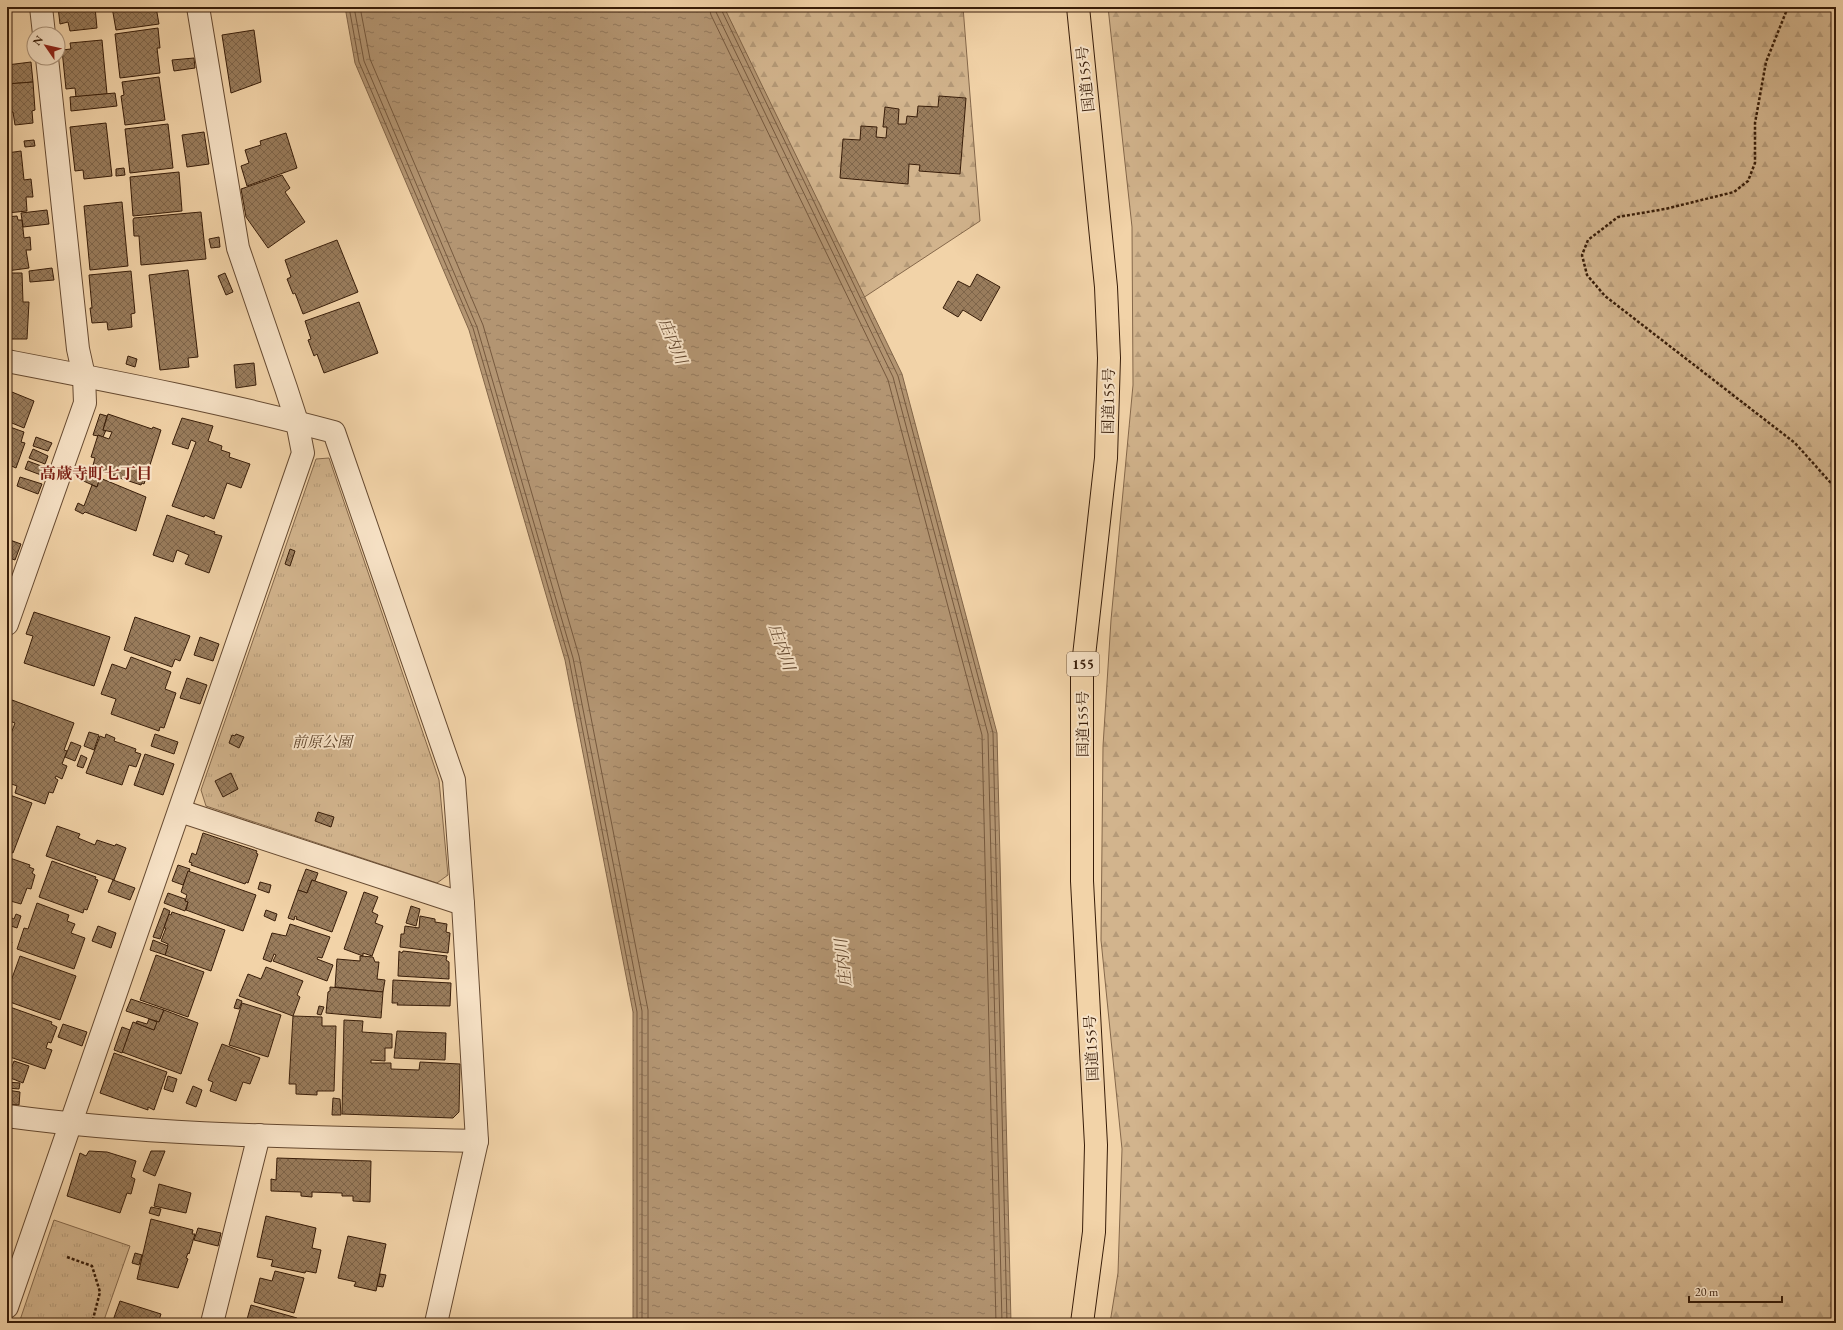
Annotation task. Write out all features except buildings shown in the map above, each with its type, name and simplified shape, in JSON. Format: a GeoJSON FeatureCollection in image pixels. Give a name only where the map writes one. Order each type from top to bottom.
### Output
{"type":"FeatureCollection","features":[{"type":"Feature","properties":{"kind":"highway","name":"国道155号"},"geometry":{"type":"LineString","coordinates":[[1078,7],[1106,287],[1109,358],[1106,458],[1082,674],[1082,882],[1096,1145],[1094,1232],[1082,1323]]}},
{"type":"Feature","properties":{"kind":"street"},"geometry":{"type":"LineString","coordinates":[[41,7],[43,26]]}},
{"type":"Feature","properties":{"kind":"street"},"geometry":{"type":"LineString","coordinates":[[7,1307],[72,1125],[303,453],[297,422],[238,248],[198,7]]}},
{"type":"Feature","properties":{"kind":"street"},"geometry":{"type":"LineString","coordinates":[[7,624],[85,403],[84,376],[78,349],[48,66]]}},
{"type":"Feature","properties":{"kind":"street"},"geometry":{"type":"LineString","coordinates":[[7,362],[84,376],[297,422],[334,432],[454,780],[477,1141],[436,1323]]}},
{"type":"Feature","properties":{"kind":"street"},"geometry":{"type":"LineString","coordinates":[[180,811],[463,904]]}},
{"type":"Feature","properties":{"kind":"street"},"geometry":{"type":"LineString","coordinates":[[7,1116],[72,1125],[259,1135],[477,1141]]}},
{"type":"Feature","properties":{"kind":"street"},"geometry":{"type":"LineString","coordinates":[[212,1323],[259,1135]]}},
{"type":"Feature","properties":{"kind":"path"},"geometry":{"type":"LineString","coordinates":[[1788,7],[1766,62],[1755,123],[1754,163],[1748,180],[1734,192],[1665,209],[1618,217],[1588,240],[1582,256],[1587,275],[1605,296],[1795,443],[1830,482],[1836,486]]}},
{"type":"Feature","properties":{"kind":"path"},"geometry":{"type":"LineString","coordinates":[[67,1257],[92,1266],[100,1292],[92,1323]]}},
{"type":"Feature","properties":{"kind":"green space"},"geometry":{"type":"Polygon","coordinates":[[[501,7],[963,7],[980,221],[828,321],[501,7]]]}},
{"type":"Feature","properties":{"kind":"green space"},"geometry":{"type":"Polygon","coordinates":[[[1108,7],[1836,7],[1836,1323],[1110,1323],[1118,1273],[1122,1149],[1101,940],[1103,746],[1111,620],[1133,385],[1132,227],[1108,7]]]}},
{"type":"Feature","properties":{"kind":"green space","name":"前原公園"},"geometry":{"type":"Polygon","coordinates":[[[329,458],[439,780],[448,875],[437,883],[206,806],[201,790],[316,459],[329,458]]]}},
{"type":"Feature","properties":{"kind":"green space"},"geometry":{"type":"Polygon","coordinates":[[[54,1220],[130,1246],[103,1323],[19,1323],[54,1220]]]}},
{"type":"Feature","properties":{"kind":"water","name":"庄内川"},"geometry":{"type":"Polygon","coordinates":[[[345,7],[724,7],[902,374],[997,733],[1011,1323],[633,1323],[633,1012],[565,660],[469,330],[355,63],[345,7]]]}},
{"type":"Feature","properties":{"kind":"district","name":"高蔵寺町七丁目"},"geometry":{"type":"Point","coordinates":[96,473]}}]}
